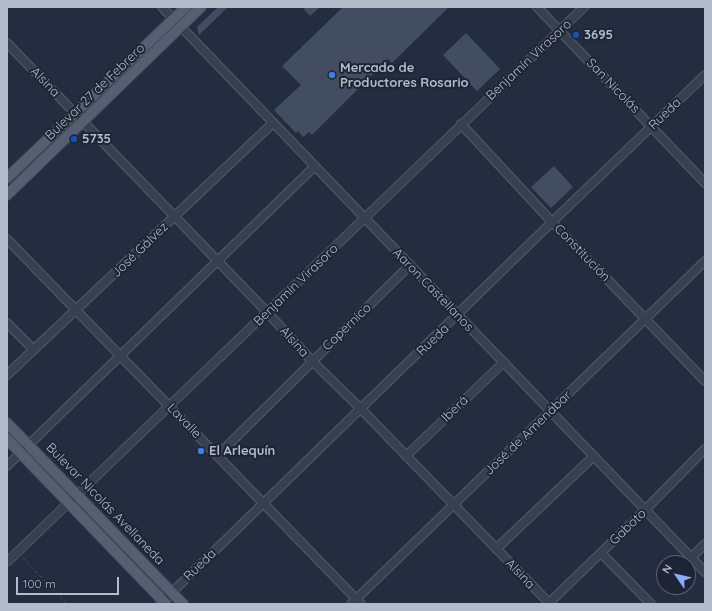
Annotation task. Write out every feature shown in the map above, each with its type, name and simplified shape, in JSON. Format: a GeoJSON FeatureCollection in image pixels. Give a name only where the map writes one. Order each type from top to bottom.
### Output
{"type":"FeatureCollection","features":[{"type":"Feature","properties":{"kind":"main road","name":"Bulevar 27 de Febrero"},"geometry":{"type":"LineString","coordinates":[[7,178],[186,7]]}},
{"type":"Feature","properties":{"kind":"main road","name":"Bulevar 27 de Febrero"},"geometry":{"type":"LineString","coordinates":[[7,195],[201,7]]}},
{"type":"Feature","properties":{"kind":"main road","name":"Bulevar Nicolás Avellaneda"},"geometry":{"type":"LineString","coordinates":[[7,423],[183,604]]}},
{"type":"Feature","properties":{"kind":"main road","name":"Bulevar Nicolás Avellaneda"},"geometry":{"type":"LineString","coordinates":[[7,440],[163,603]]}},
{"type":"Feature","properties":{"kind":"street","name":"Aaron Castellanos"},"geometry":{"type":"LineString","coordinates":[[162,7],[409,266],[504,362],[689,555]]}},
{"type":"Feature","properties":{"kind":"street","name":"San Nicolás"},"geometry":{"type":"LineString","coordinates":[[537,7],[705,183]]}},
{"type":"Feature","properties":{"kind":"street","name":"Benjamín Virasoro"},"geometry":{"type":"LineString","coordinates":[[7,562],[584,7]]}},
{"type":"Feature","properties":{"kind":"street","name":"Alsina"},"geometry":{"type":"LineString","coordinates":[[7,43],[268,312],[312,361],[361,409],[549,604]]}},
{"type":"Feature","properties":{"kind":"street","name":"Rueda"},"geometry":{"type":"LineString","coordinates":[[163,603],[552,222],[705,75]]}},
{"type":"Feature","properties":{"kind":"street","name":"José Gálvez"},"geometry":{"type":"LineString","coordinates":[[7,376],[273,123]]}},
{"type":"Feature","properties":{"kind":"street","name":"Constitución"},"geometry":{"type":"LineString","coordinates":[[461,124],[552,222],[705,381]]}},
{"type":"Feature","properties":{"kind":"street"},"geometry":{"type":"LineString","coordinates":[[7,466],[119,355],[315,166]]}},
{"type":"Feature","properties":{"kind":"street","name":"Lavalle"},"geometry":{"type":"LineString","coordinates":[[7,239],[264,504],[356,602]]}},
{"type":"Feature","properties":{"kind":"street","name":"José de Amenábar"},"geometry":{"type":"LineString","coordinates":[[356,602],[705,261]]}},
{"type":"Feature","properties":{"kind":"street","name":"Copernico"},"geometry":{"type":"LineString","coordinates":[[217,456],[409,266]]}},
{"type":"Feature","properties":{"kind":"street"},"geometry":{"type":"LineString","coordinates":[[7,323],[34,350]]}},
{"type":"Feature","properties":{"kind":"street","name":"Iberá"},"geometry":{"type":"LineString","coordinates":[[406,456],[504,362]]}},
{"type":"Feature","properties":{"kind":"street","name":"Gaboto"},"geometry":{"type":"LineString","coordinates":[[549,604],[646,510],[705,449]]}},
{"type":"Feature","properties":{"kind":"street"},"geometry":{"type":"LineString","coordinates":[[496,548],[594,456]]}},
{"type":"Feature","properties":{"kind":"street"},"geometry":{"type":"LineString","coordinates":[[695,555],[705,544]]}},
{"type":"Feature","properties":{"kind":"street"},"geometry":{"type":"LineString","coordinates":[[601,553],[651,604]]}},
{"type":"Feature","properties":{"kind":"street","name":"Aaron Castellanos"},"geometry":{"type":"LineString","coordinates":[[696,562],[705,572]]}},
{"type":"Feature","properties":{"kind":"path"},"geometry":{"type":"LineString","coordinates":[[18,552],[67,604]]}},
{"type":"Feature","properties":{"kind":"building"},"geometry":{"type":"Polygon","coordinates":[[[218,7],[228,7],[199,35],[197,27],[218,7]]]}},
{"type":"Feature","properties":{"kind":"building"},"geometry":{"type":"Polygon","coordinates":[[[302,7],[320,7],[310,16],[302,7]]]}},
{"type":"Feature","properties":{"kind":"building","name":"Mercado de Productores Rosario"},"geometry":{"type":"Polygon","coordinates":[[[343,7],[449,7],[392,63],[388,59],[312,135],[309,132],[303,137],[298,131],[296,133],[274,110],[301,85],[282,66],[343,7]]]}},
{"type":"Feature","properties":{"kind":"building"},"geometry":{"type":"Polygon","coordinates":[[[466,33],[500,69],[477,91],[443,55],[466,33]]]}},
{"type":"Feature","properties":{"kind":"building"},"geometry":{"type":"Polygon","coordinates":[[[554,166],[573,187],[551,208],[531,187],[554,166]]]}},
{"type":"Feature","properties":{"kind":"place","name":"3695"},"geometry":{"type":"Point","coordinates":[576,35]}},
{"type":"Feature","properties":{"kind":"place","name":"Mercado de Productores Rosario"},"geometry":{"type":"Point","coordinates":[332,75]}},
{"type":"Feature","properties":{"kind":"place","name":"5735"},"geometry":{"type":"Point","coordinates":[74,139]}},
{"type":"Feature","properties":{"kind":"place","name":"El Arlequín"},"geometry":{"type":"Point","coordinates":[201,451]}}]}
